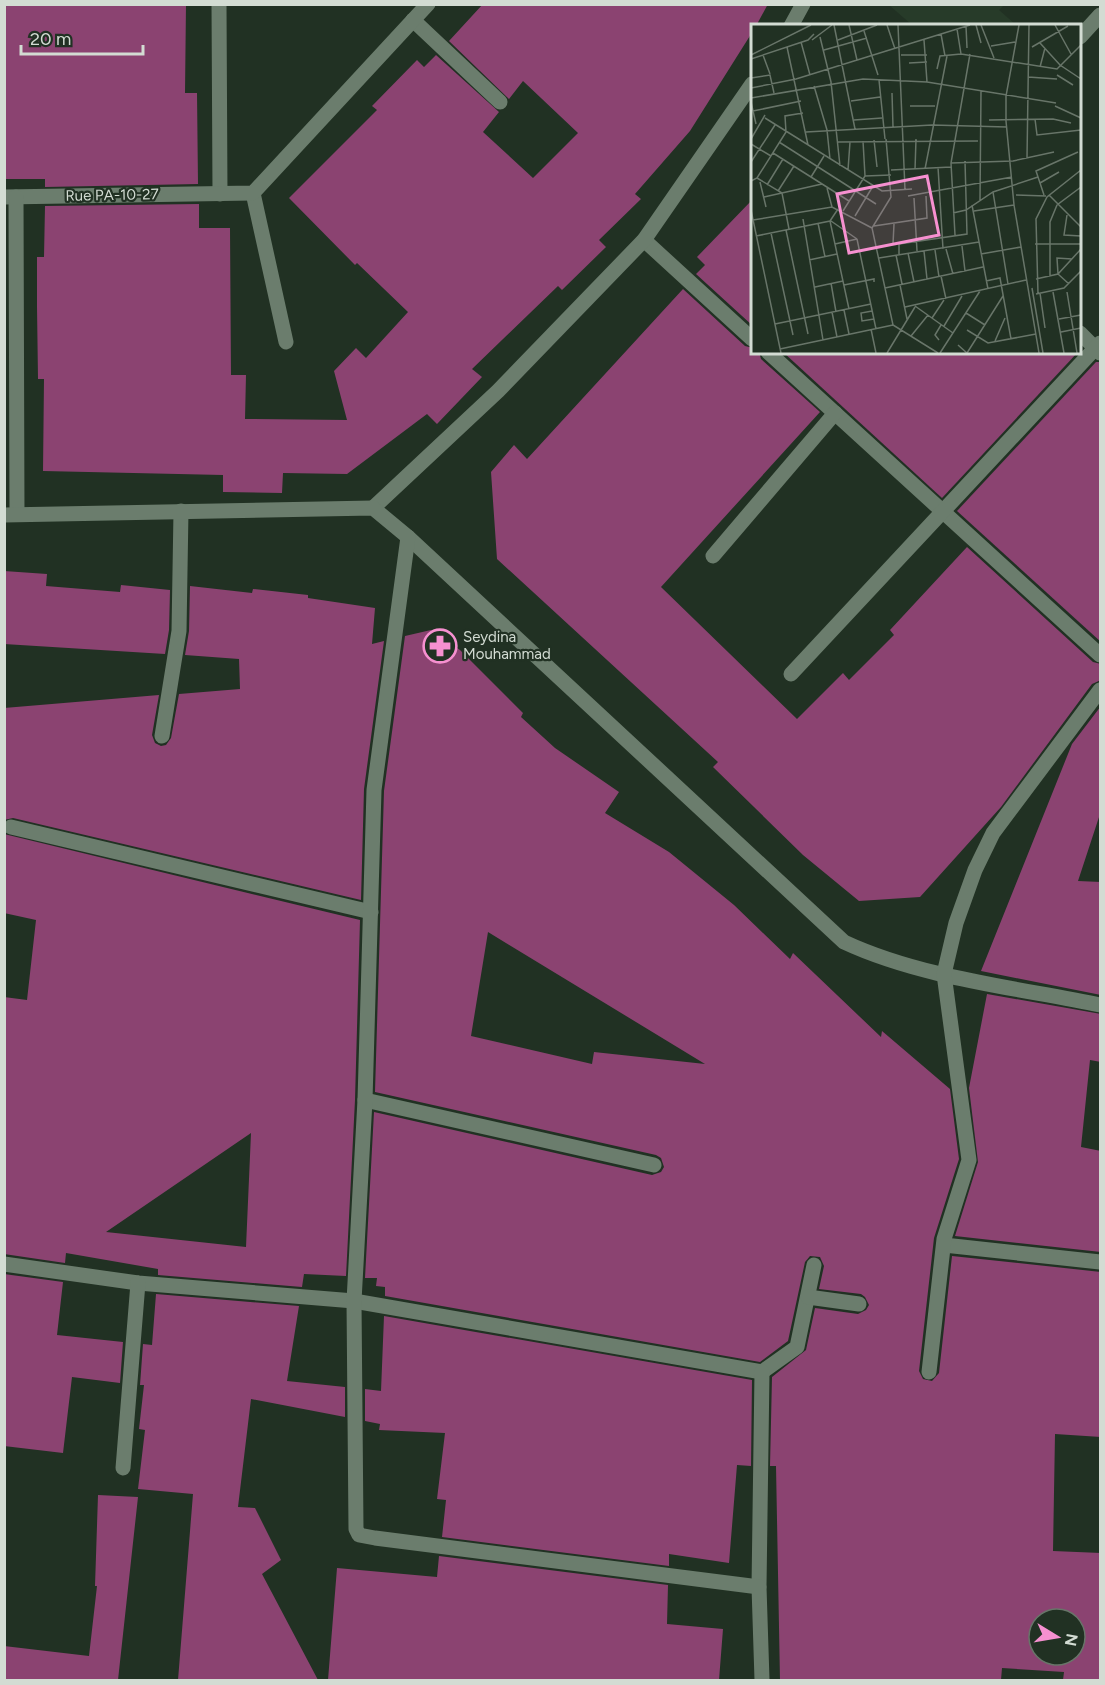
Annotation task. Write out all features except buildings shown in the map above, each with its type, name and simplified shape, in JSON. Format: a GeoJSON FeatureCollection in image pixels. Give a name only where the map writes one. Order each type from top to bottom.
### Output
{"type":"FeatureCollection","features":[{"type":"Feature","properties":{"kind":"street"},"geometry":{"type":"LineString","coordinates":[[219,4],[220,194]]}},
{"type":"Feature","properties":{"kind":"street"},"geometry":{"type":"LineString","coordinates":[[286,342],[253,193],[428,4]]}},
{"type":"Feature","properties":{"kind":"street"},"geometry":{"type":"LineString","coordinates":[[792,24],[803,4]]}},
{"type":"Feature","properties":{"kind":"street"},"geometry":{"type":"LineString","coordinates":[[1081,37],[1101,15]]}},
{"type":"Feature","properties":{"kind":"street"},"geometry":{"type":"LineString","coordinates":[[413,21],[500,102]]}},
{"type":"Feature","properties":{"kind":"street"},"geometry":{"type":"LineString","coordinates":[[373,508],[498,391],[644,240],[751,87]]}},
{"type":"Feature","properties":{"kind":"street","name":"Rue PA-10-27"},"geometry":{"type":"LineString","coordinates":[[10,197],[253,193]]}},
{"type":"Feature","properties":{"kind":"street"},"geometry":{"type":"LineString","coordinates":[[10,197],[11,514],[373,508],[408,537],[844,942],[861,950],[944,974],[1101,1005]]}},
{"type":"Feature","properties":{"kind":"street"},"geometry":{"type":"LineString","coordinates":[[644,240],[751,337]]}},
{"type":"Feature","properties":{"kind":"street"},"geometry":{"type":"LineString","coordinates":[[791,674],[1099,348],[1081,334]]}},
{"type":"Feature","properties":{"kind":"street"},"geometry":{"type":"LineString","coordinates":[[770,354],[1101,655]]}},
{"type":"Feature","properties":{"kind":"street"},"geometry":{"type":"LineString","coordinates":[[713,556],[835,414]]}},
{"type":"Feature","properties":{"kind":"street"},"geometry":{"type":"LineString","coordinates":[[162,736],[178,631],[181,511]]}},
{"type":"Feature","properties":{"kind":"street"},"geometry":{"type":"LineString","coordinates":[[408,537],[374,789],[364,1100],[354,1301],[356,1529],[359,1535],[759,1587]]}},
{"type":"Feature","properties":{"kind":"street"},"geometry":{"type":"LineString","coordinates":[[929,1372],[944,1245],[969,1160],[944,974],[956,923],[975,870],[993,833],[1101,690]]}},
{"type":"Feature","properties":{"kind":"street"},"geometry":{"type":"LineString","coordinates":[[11,827],[371,912]]}},
{"type":"Feature","properties":{"kind":"street"},"geometry":{"type":"LineString","coordinates":[[364,1100],[654,1165]]}},
{"type":"Feature","properties":{"kind":"street"},"geometry":{"type":"LineString","coordinates":[[944,1245],[1101,1262]]}},
{"type":"Feature","properties":{"kind":"street"},"geometry":{"type":"LineString","coordinates":[[4,1264],[138,1283],[354,1301],[762,1372],[797,1347],[814,1265]]}},
{"type":"Feature","properties":{"kind":"street"},"geometry":{"type":"LineString","coordinates":[[123,1468],[138,1283]]}},
{"type":"Feature","properties":{"kind":"street"},"geometry":{"type":"LineString","coordinates":[[808,1297],[859,1304]]}},
{"type":"Feature","properties":{"kind":"street"},"geometry":{"type":"LineString","coordinates":[[762,1372],[759,1587],[762,1680]]}},
{"type":"Feature","properties":{"kind":"shaded area"},"geometry":{"type":"Polygon","coordinates":[[[889,5],[1004,5],[999,10],[1015,24],[911,24],[889,5]]]}},
{"type":"Feature","properties":{"kind":"place","name":"Seydina Mouhammad"},"geometry":{"type":"Point","coordinates":[440,646]}}]}
